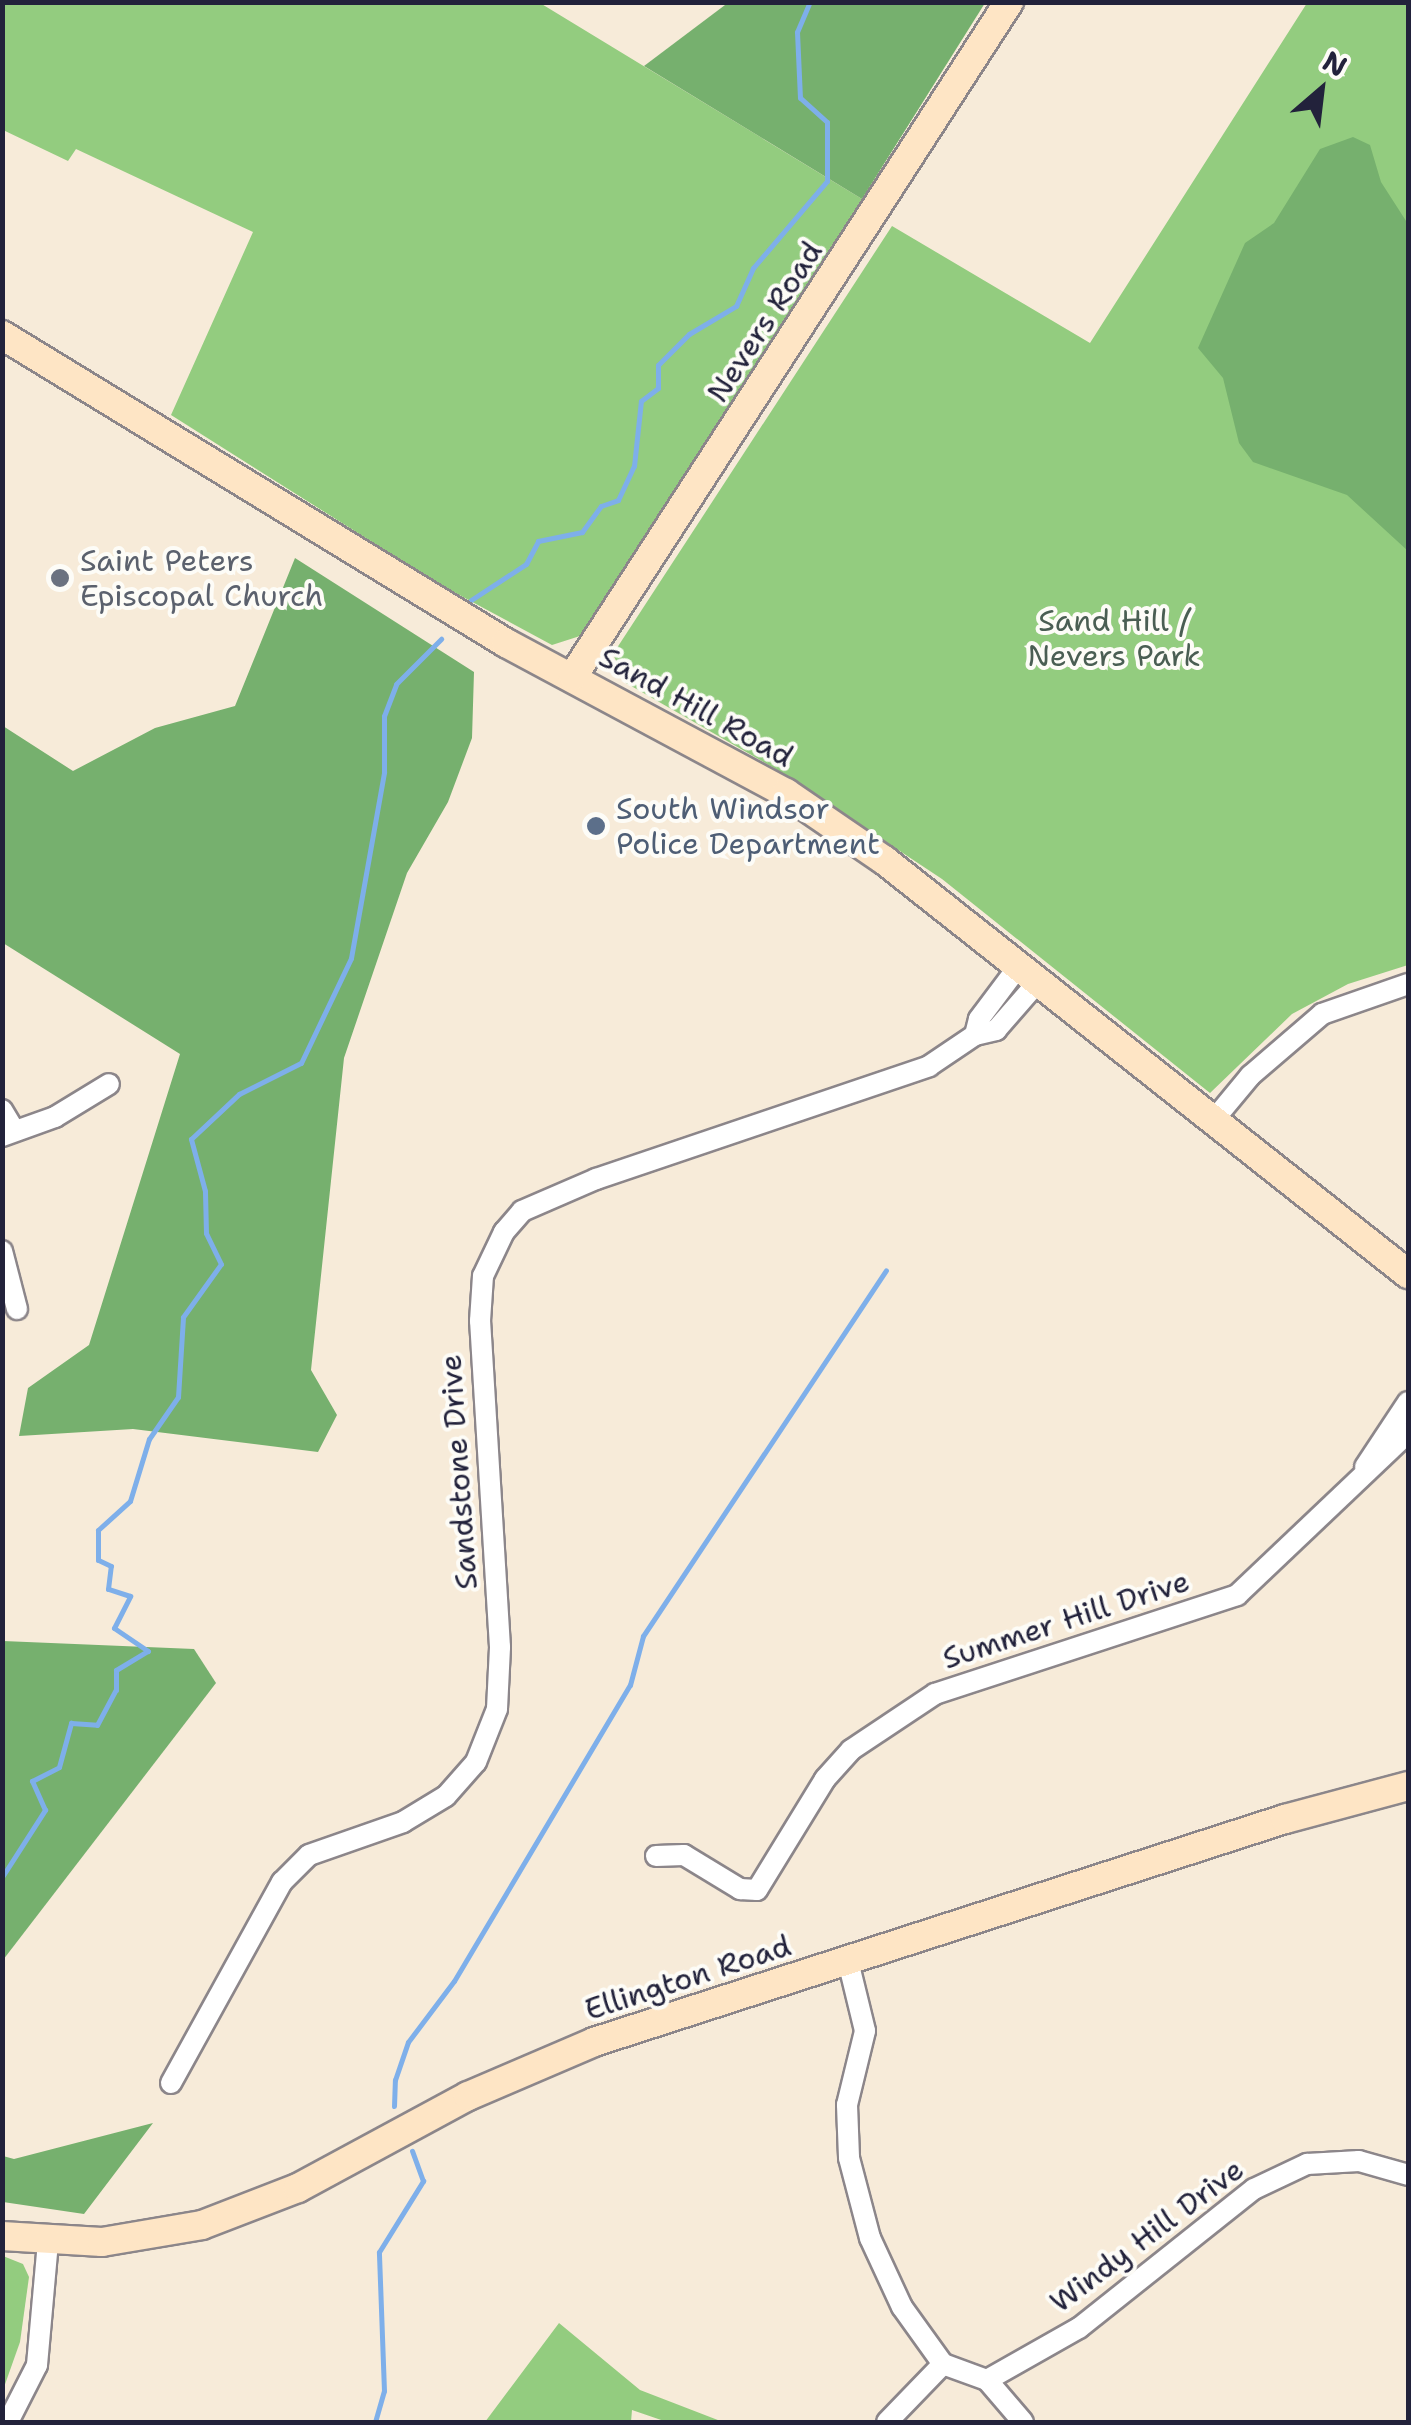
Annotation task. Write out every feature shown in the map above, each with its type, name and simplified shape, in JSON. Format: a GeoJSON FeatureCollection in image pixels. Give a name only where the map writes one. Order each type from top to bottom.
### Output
{"type":"FeatureCollection","features":[{"type":"Feature","properties":{"kind":"street","name":"Nevers Road"},"geometry":{"type":"LineString","coordinates":[[573,676],[1009,2]]}},
{"type":"Feature","properties":{"kind":"street","name":"Sand Hill Road"},"geometry":{"type":"LineString","coordinates":[[2,335],[407,585],[786,793],[884,860],[1408,1274]]}},
{"type":"Feature","properties":{"kind":"street","name":"Sandstone Drive"},"geometry":{"type":"LineString","coordinates":[[171,2082],[282,1882],[309,1855],[403,1822],[446,1796],[482,1744],[496,1708],[500,1647],[480,1321],[483,1276],[504,1232],[538,1203],[930,1066],[975,1034],[978,1019],[1028,975]]}},
{"type":"Feature","properties":{"kind":"street"},"geometry":{"type":"LineString","coordinates":[[1212,1122],[1250,1076],[1322,1014],[1408,984]]}},
{"type":"Feature","properties":{"kind":"street"},"geometry":{"type":"LineString","coordinates":[[2,1110],[8,1133],[55,1117],[109,1084]]}},
{"type":"Feature","properties":{"kind":"street"},"geometry":{"type":"LineString","coordinates":[[2,1252],[17,1309]]}},
{"type":"Feature","properties":{"kind":"street","name":"Summer Hill Drive"},"geometry":{"type":"LineString","coordinates":[[1365,1468],[1408,1402]]}},
{"type":"Feature","properties":{"kind":"street","name":"Summer Hill Drive"},"geometry":{"type":"LineString","coordinates":[[656,1856],[684,1856],[740,1889],[758,1890],[825,1779],[873,1734],[948,1688],[1184,1618],[1237,1595],[1365,1468],[1408,1433]]}},
{"type":"Feature","properties":{"kind":"street","name":"Ellington Road"},"geometry":{"type":"LineString","coordinates":[[2,2236],[48,2241],[152,2237],[202,2225],[298,2188],[532,2066],[1285,1819],[1408,1786]]}},
{"type":"Feature","properties":{"kind":"street"},"geometry":{"type":"LineString","coordinates":[[848,1961],[865,2031],[847,2106],[848,2158],[870,2238],[902,2307],[943,2364],[987,2380],[1024,2422]]}},
{"type":"Feature","properties":{"kind":"street","name":"Windy Hill Drive"},"geometry":{"type":"LineString","coordinates":[[987,2380],[1080,2328],[1254,2189],[1307,2164],[1359,2161],[1408,2175]]}},
{"type":"Feature","properties":{"kind":"street"},"geometry":{"type":"LineString","coordinates":[[8,2422],[38,2365],[48,2241]]}},
{"type":"Feature","properties":{"kind":"street"},"geometry":{"type":"LineString","coordinates":[[887,2422],[943,2364]]}},
{"type":"Feature","properties":{"kind":"green space"},"geometry":{"type":"Polygon","coordinates":[[[729,2],[985,3],[862,199],[644,66],[729,2]]]}},
{"type":"Feature","properties":{"kind":"green space"},"geometry":{"type":"Polygon","coordinates":[[[2,3],[540,3],[862,199],[580,636],[552,645],[437,583],[171,415],[253,232],[76,149],[68,161],[3,130],[2,3]]]}},
{"type":"Feature","properties":{"kind":"green space","name":"Sand Hill / Nevers Park"},"geometry":{"type":"Polygon","coordinates":[[[1307,3],[1408,3],[1408,965],[1348,984],[1292,1014],[1210,1093],[942,879],[779,771],[626,683],[613,654],[892,226],[1090,343],[1307,3]]]}},
{"type":"Feature","properties":{"kind":"green space"},"geometry":{"type":"Polygon","coordinates":[[[1353,137],[1370,145],[1381,182],[1408,224],[1408,551],[1347,495],[1253,462],[1239,443],[1223,378],[1198,348],[1245,243],[1274,223],[1320,149],[1353,137]]]}},
{"type":"Feature","properties":{"kind":"green space"},"geometry":{"type":"Polygon","coordinates":[[[295,558],[474,672],[472,738],[448,802],[407,873],[344,1058],[311,1370],[337,1415],[318,1452],[133,1429],[19,1436],[28,1388],[89,1345],[180,1054],[3,943],[3,726],[73,771],[155,728],[235,706],[295,558]]]}},
{"type":"Feature","properties":{"kind":"green space"},"geometry":{"type":"Polygon","coordinates":[[[3,1641],[194,1649],[216,1683],[3,1960],[3,1641]]]}},
{"type":"Feature","properties":{"kind":"green space"},"geometry":{"type":"Polygon","coordinates":[[[153,2123],[84,2214],[3,2202],[3,2156],[14,2159],[153,2123]]]}},
{"type":"Feature","properties":{"kind":"green space"},"geometry":{"type":"Polygon","coordinates":[[[3,2256],[23,2264],[29,2277],[20,2342],[3,2390],[3,2256]]]}},
{"type":"Feature","properties":{"kind":"green space"},"geometry":{"type":"Polygon","coordinates":[[[559,2323],[640,2390],[723,2422],[667,2422],[632,2410],[631,2422],[485,2422],[559,2323]]]}},
{"type":"Feature","properties":{"kind":"waterway"},"geometry":{"type":"LineString","coordinates":[[471,600],[526,564],[538,541],[582,532],[601,506],[618,500],[634,466],[641,401],[658,388],[658,365],[689,334],[736,306],[753,268],[827,181],[827,122],[800,98],[797,32],[810,2]]}},
{"type":"Feature","properties":{"kind":"waterway"},"geometry":{"type":"LineString","coordinates":[[2,1877],[45,1810],[32,1781],[59,1767],[71,1723],[97,1725],[116,1690],[116,1670],[148,1651],[114,1628],[130,1596],[108,1589],[111,1566],[98,1560],[98,1530],[130,1501],[149,1439],[178,1397],[183,1317],[221,1264],[206,1233],[205,1191],[191,1139],[239,1094],[301,1063],[351,958],[384,772],[384,716],[396,684],[441,639]]}},
{"type":"Feature","properties":{"kind":"waterway"},"geometry":{"type":"LineString","coordinates":[[394,2106],[395,2080],[408,2042],[454,1981],[630,1685],[643,1636],[886,1270]]}},
{"type":"Feature","properties":{"kind":"waterway"},"geometry":{"type":"LineString","coordinates":[[375,2422],[384,2391],[379,2252],[423,2181],[412,2151]]}},
{"type":"Feature","properties":{"kind":"place","name":"Saint Peters Episcopal Church"},"geometry":{"type":"Point","coordinates":[60,578]}},
{"type":"Feature","properties":{"kind":"place","name":"South Windsor Police Department"},"geometry":{"type":"Point","coordinates":[596,826]}}]}
